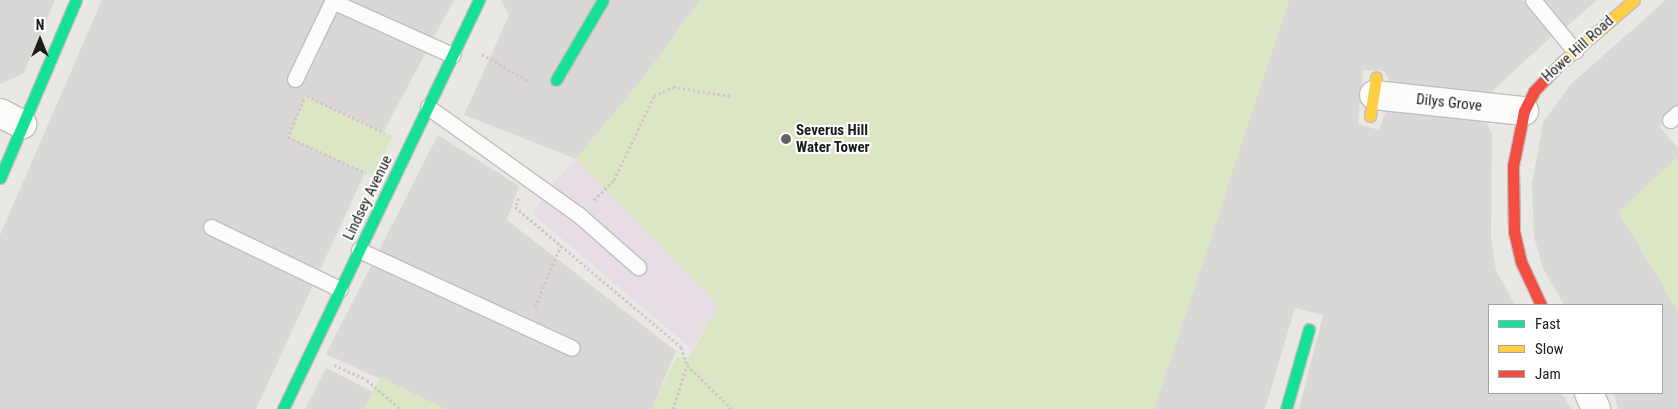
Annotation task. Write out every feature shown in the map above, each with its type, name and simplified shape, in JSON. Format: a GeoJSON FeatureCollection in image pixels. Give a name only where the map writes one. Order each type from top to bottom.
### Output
{"type":"FeatureCollection","features":[{"type":"Feature","properties":{"kind":"street"},"geometry":{"type":"LineString","coordinates":[[0,178],[11,118],[76,0]]}},
{"type":"Feature","properties":{"kind":"street","name":"Lindsey Avenue"},"geometry":{"type":"LineString","coordinates":[[283,409],[479,0]]}},
{"type":"Feature","properties":{"kind":"street"},"geometry":{"type":"LineString","coordinates":[[556,80],[603,0]]}},
{"type":"Feature","properties":{"kind":"street","name":"Howe Hill Road"},"geometry":{"type":"LineString","coordinates":[[1541,304],[1521,262],[1514,232],[1513,166],[1524,111],[1534,91],[1547,75],[1634,0]]}},
{"type":"Feature","properties":{"kind":"street","name":"Dilys Grove"},"geometry":{"type":"LineString","coordinates":[[1373,96],[1524,111]]}},
{"type":"Feature","properties":{"kind":"street"},"geometry":{"type":"LineString","coordinates":[[1286,409],[1309,329]]}},
{"type":"Feature","properties":{"kind":"street"},"geometry":{"type":"LineString","coordinates":[[1589,394],[1596,409]]}},
{"type":"Feature","properties":{"kind":"lane"},"geometry":{"type":"LineString","coordinates":[[295,79],[332,0],[452,55]]}},
{"type":"Feature","properties":{"kind":"lane"},"geometry":{"type":"LineString","coordinates":[[1533,0],[1575,51]]}},
{"type":"Feature","properties":{"kind":"lane"},"geometry":{"type":"LineString","coordinates":[[428,107],[530,177],[579,215],[638,267]]}},
{"type":"Feature","properties":{"kind":"lane"},"geometry":{"type":"LineString","coordinates":[[211,227],[340,289]]}},
{"type":"Feature","properties":{"kind":"lane"},"geometry":{"type":"LineString","coordinates":[[359,250],[572,348]]}},
{"type":"Feature","properties":{"kind":"path"},"geometry":{"type":"LineString","coordinates":[[459,40],[548,93],[556,80]]}},
{"type":"Feature","properties":{"kind":"path"},"geometry":{"type":"LineString","coordinates":[[295,79],[306,96],[410,145]]}},
{"type":"Feature","properties":{"kind":"path"},"geometry":{"type":"LineString","coordinates":[[579,215],[614,180],[654,96],[673,88],[732,96]]}},
{"type":"Feature","properties":{"kind":"path"},"geometry":{"type":"LineString","coordinates":[[306,96],[288,137],[391,184]]}},
{"type":"Feature","properties":{"kind":"path"},"geometry":{"type":"LineString","coordinates":[[530,177],[515,206],[681,347],[687,365],[732,409]]}},
{"type":"Feature","properties":{"kind":"path"},"geometry":{"type":"LineString","coordinates":[[527,327],[561,245]]}},
{"type":"Feature","properties":{"kind":"path"},"geometry":{"type":"LineString","coordinates":[[310,354],[367,380],[400,409]]}},
{"type":"Feature","properties":{"kind":"path"},"geometry":{"type":"LineString","coordinates":[[672,409],[687,365]]}},
{"type":"Feature","properties":{"kind":"shaded area"},"geometry":{"type":"Polygon","coordinates":[[[0,0],[55,0],[23,74],[0,84],[0,0]]]}},
{"type":"Feature","properties":{"kind":"shaded area"},"geometry":{"type":"Polygon","coordinates":[[[102,0],[454,0],[386,127],[256,409],[0,409],[0,235],[102,0]]]}},
{"type":"Feature","properties":{"kind":"shaded area"},"geometry":{"type":"Polygon","coordinates":[[[501,0],[700,0],[644,77],[576,159],[464,115],[509,15],[501,0]]]}},
{"type":"Feature","properties":{"kind":"shaded area"},"geometry":{"type":"Polygon","coordinates":[[[1289,0],[1523,0],[1552,36],[1490,93],[1390,82],[1384,71],[1363,70],[1358,124],[1379,130],[1386,111],[1486,122],[1492,133],[1491,237],[1496,270],[1514,304],[1488,304],[1488,394],[1563,394],[1571,409],[1299,409],[1323,315],[1295,308],[1265,409],[1154,409],[1289,0]]]}},
{"type":"Feature","properties":{"kind":"shaded area"},"geometry":{"type":"Polygon","coordinates":[[[1542,0],[1597,0],[1566,27],[1542,0]]]}},
{"type":"Feature","properties":{"kind":"shaded area"},"geometry":{"type":"Polygon","coordinates":[[[1666,0],[1678,0],[1678,109],[1659,126],[1678,148],[1678,157],[1619,212],[1678,311],[1678,409],[1618,409],[1614,394],[1663,394],[1663,304],[1563,304],[1543,268],[1534,237],[1532,184],[1543,122],[1571,84],[1666,0]]]}},
{"type":"Feature","properties":{"kind":"shaded area"},"geometry":{"type":"Polygon","coordinates":[[[438,135],[519,186],[507,220],[676,351],[652,409],[445,409],[326,354],[438,135]]]}},
{"type":"Feature","properties":{"kind":"shaded area"},"geometry":{"type":"Polygon","coordinates":[[[576,159],[719,306],[692,349],[533,214],[546,191],[576,159]]]}},
{"type":"Feature","properties":{"kind":"shaded area"},"geometry":{"type":"Polygon","coordinates":[[[326,368],[373,392],[364,409],[305,409],[326,368]]]}},
{"type":"Feature","properties":{"kind":"green space"},"geometry":{"type":"Polygon","coordinates":[[[700,0],[1289,0],[1154,409],[652,409],[676,357],[688,358],[719,306],[576,159],[644,77],[700,0]]]}},
{"type":"Feature","properties":{"kind":"green space"},"geometry":{"type":"Polygon","coordinates":[[[306,96],[393,136],[373,176],[288,137],[306,96]]]}},
{"type":"Feature","properties":{"kind":"green space"},"geometry":{"type":"Polygon","coordinates":[[[1678,157],[1678,311],[1619,212],[1678,157]]]}},
{"type":"Feature","properties":{"kind":"green space"},"geometry":{"type":"Polygon","coordinates":[[[380,377],[445,409],[364,409],[380,377]]]}},
{"type":"Feature","properties":{"kind":"traffic: fast"},"geometry":{"type":"LineString","coordinates":[[0,178],[76,0]]}},
{"type":"Feature","properties":{"kind":"traffic: fast"},"geometry":{"type":"LineString","coordinates":[[283,409],[479,0]]}},
{"type":"Feature","properties":{"kind":"traffic: fast"},"geometry":{"type":"LineString","coordinates":[[556,80],[603,0]]}},
{"type":"Feature","properties":{"kind":"traffic: fast"},"geometry":{"type":"LineString","coordinates":[[1286,409],[1309,329]]}},
{"type":"Feature","properties":{"kind":"traffic: slow"},"geometry":{"type":"LineString","coordinates":[[1561,63],[1634,0]]}},
{"type":"Feature","properties":{"kind":"traffic: slow"},"geometry":{"type":"LineString","coordinates":[[1370,116],[1376,77]]}},
{"type":"Feature","properties":{"kind":"traffic: jam"},"geometry":{"type":"LineString","coordinates":[[1541,304],[1521,262],[1514,232],[1513,166],[1524,111],[1534,91],[1561,63]]}},
{"type":"Feature","properties":{"kind":"place","name":"Severus Hill Water Tower"},"geometry":{"type":"Point","coordinates":[786,139]}}]}
